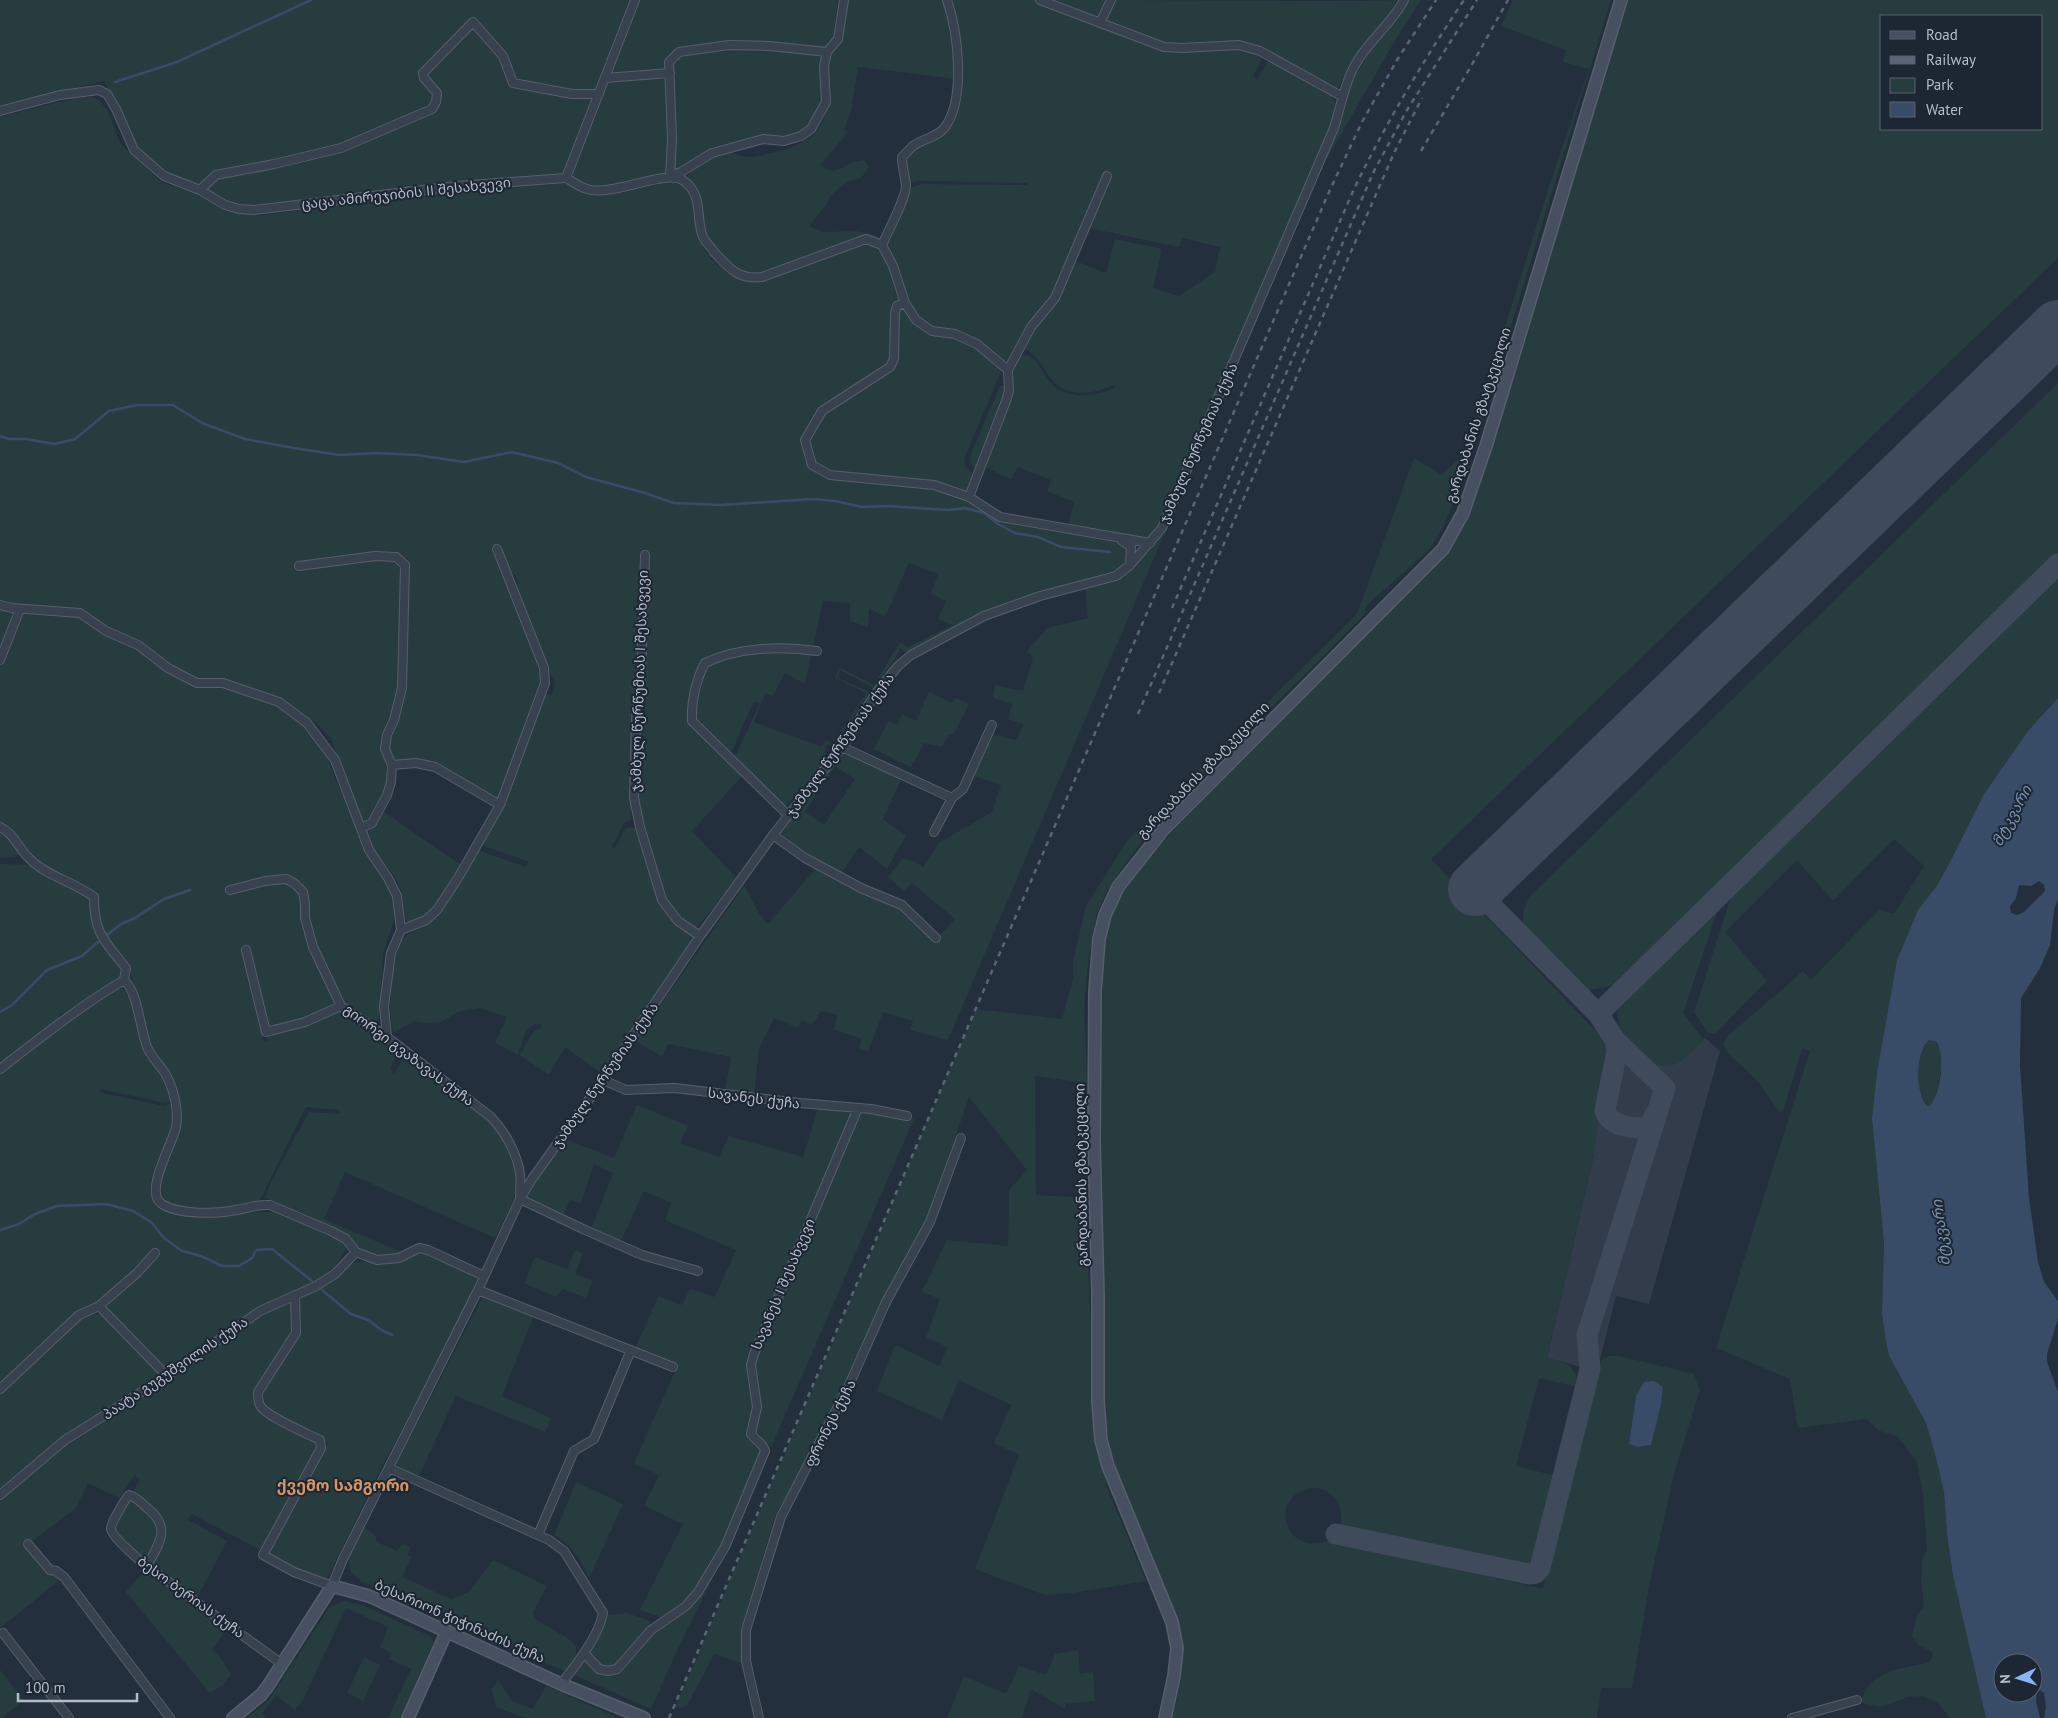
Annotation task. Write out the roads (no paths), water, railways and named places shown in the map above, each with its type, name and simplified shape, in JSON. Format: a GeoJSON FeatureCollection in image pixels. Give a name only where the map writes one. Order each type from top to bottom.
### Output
{"type":"FeatureCollection","features":[{"type":"Feature","properties":{"kind":"main road","name":"გარდაბანის გზატკეცილი"},"geometry":{"type":"LineString","coordinates":[[1165,1718],[1174,1676],[1177,1648],[1172,1622],[1108,1466],[1101,1440],[1098,1401],[1098,1296],[1094,1143],[1095,992],[1099,938],[1105,914],[1118,887],[1163,830],[1444,549],[1463,513],[1486,446],[1621,0]]}},
{"type":"Feature","properties":{"kind":"main road","name":"ბესარიონ ჭიჭინაძის ქუჩა"},"geometry":{"type":"LineString","coordinates":[[332,1586],[369,1596],[561,1684],[644,1718]]}},
{"type":"Feature","properties":{"kind":"main road"},"geometry":{"type":"LineString","coordinates":[[233,1718],[261,1695],[332,1586]]}},
{"type":"Feature","properties":{"kind":"main road"},"geometry":{"type":"LineString","coordinates":[[408,1718],[447,1631]]}},
{"type":"Feature","properties":{"kind":"street"},"geometry":{"type":"LineString","coordinates":[[635,0],[566,178],[588,189],[620,189],[681,172],[712,153],[763,139],[784,141],[802,136],[811,129],[826,102],[824,66],[827,52],[838,39],[844,0]]}},
{"type":"Feature","properties":{"kind":"street"},"geometry":{"type":"LineString","coordinates":[[882,244],[899,209],[906,186],[902,172],[902,157],[913,146],[938,134],[946,126],[956,99],[959,79],[951,12],[947,0]]}},
{"type":"Feature","properties":{"kind":"street"},"geometry":{"type":"LineString","coordinates":[[1040,0],[1164,47],[1239,45],[1260,51],[1343,97]]}},
{"type":"Feature","properties":{"kind":"street"},"geometry":{"type":"LineString","coordinates":[[1100,24],[1111,0]]}},
{"type":"Feature","properties":{"kind":"street","name":"ჯამბულ წურწუმიას ქუჩა"},"geometry":{"type":"LineString","coordinates":[[332,1586],[478,1290],[520,1199],[532,1179],[603,1080],[700,936],[788,815],[842,747],[876,693],[898,666],[911,655],[984,616],[1040,596],[1116,576],[1130,565],[1162,528],[1334,128],[1354,66],[1398,12],[1404,0]]}},
{"type":"Feature","properties":{"kind":"street"},"geometry":{"type":"LineString","coordinates":[[200,190],[216,175],[341,148],[432,109],[436,102],[437,93],[424,78],[423,73],[473,22],[503,56],[513,83],[572,94],[599,94]]}},
{"type":"Feature","properties":{"kind":"street"},"geometry":{"type":"LineString","coordinates":[[670,176],[672,139],[669,62],[679,52],[728,45],[770,46],[827,52]]}},
{"type":"Feature","properties":{"kind":"street"},"geometry":{"type":"LineString","coordinates":[[605,78],[670,73]]}},
{"type":"Feature","properties":{"kind":"street","name":"ცაცა ამირეჯიბის II შესახვევი"},"geometry":{"type":"LineString","coordinates":[[0,111],[60,95],[99,90],[106,94],[116,109],[134,150],[164,176],[200,190],[225,205],[239,209],[254,210],[456,186],[566,178]]}},
{"type":"Feature","properties":{"kind":"street"},"geometry":{"type":"LineString","coordinates":[[670,176],[682,179],[694,193],[698,201],[703,236],[709,246],[735,273],[751,278],[762,277],[866,240],[882,244],[893,266],[905,303],[916,320],[932,331],[955,334],[977,344],[1008,370]]}},
{"type":"Feature","properties":{"kind":"street"},"geometry":{"type":"LineString","coordinates":[[969,497],[1006,401],[1009,391],[1008,370],[1031,328],[1055,298],[1107,176]]}},
{"type":"Feature","properties":{"kind":"street"},"geometry":{"type":"LineString","coordinates":[[905,303],[897,306],[895,313],[894,359],[890,367],[822,411],[805,440],[812,465],[830,475],[934,485],[969,497],[1000,517],[1150,543]]}},
{"type":"Feature","properties":{"kind":"street"},"geometry":{"type":"LineString","coordinates":[[1115,538],[1131,547],[1130,565]]}},
{"type":"Feature","properties":{"kind":"street"},"geometry":{"type":"LineString","coordinates":[[401,930],[426,920],[437,910],[458,878],[500,805],[545,683],[544,668],[497,549]]}},
{"type":"Feature","properties":{"kind":"street"},"geometry":{"type":"LineString","coordinates":[[299,566],[375,556],[396,557],[405,565],[402,688],[394,720],[386,735],[386,749],[392,765],[391,782],[387,795],[372,823],[361,828]]}},
{"type":"Feature","properties":{"kind":"street","name":"ჯამბულ წურწუმიას I შესახვევი"},"geometry":{"type":"LineString","coordinates":[[644,556],[641,677],[636,720],[634,798],[640,827],[662,900],[678,921],[700,936]]}},
{"type":"Feature","properties":{"kind":"street"},"geometry":{"type":"LineString","coordinates":[[0,605],[80,613],[106,631],[138,645],[168,668],[197,682],[223,684],[278,702],[307,723],[335,760],[370,850],[397,896],[401,930],[391,953],[384,1006],[387,1037]]}},
{"type":"Feature","properties":{"kind":"street"},"geometry":{"type":"LineString","coordinates":[[0,660],[20,608]]}},
{"type":"Feature","properties":{"kind":"street"},"geometry":{"type":"LineString","coordinates":[[788,815],[692,721],[692,714],[701,670],[705,663],[714,658],[758,649],[786,647],[817,651]]}},
{"type":"Feature","properties":{"kind":"street"},"geometry":{"type":"LineString","coordinates":[[934,832],[952,798],[962,789],[992,725]]}},
{"type":"Feature","properties":{"kind":"street"},"geometry":{"type":"LineString","coordinates":[[842,747],[952,798]]}},
{"type":"Feature","properties":{"kind":"street"},"geometry":{"type":"LineString","coordinates":[[392,765],[416,763],[435,767],[500,805]]}},
{"type":"Feature","properties":{"kind":"street"},"geometry":{"type":"LineString","coordinates":[[0,827],[9,831],[27,857],[42,870],[94,897],[94,918],[99,933],[126,968],[124,980],[130,989],[148,1048],[167,1077],[178,1111],[176,1128],[155,1185],[155,1195],[160,1204],[188,1212],[235,1211],[263,1204],[270,1205],[346,1239],[356,1252],[377,1260],[399,1258],[419,1248],[428,1250],[484,1276]]}},
{"type":"Feature","properties":{"kind":"street"},"geometry":{"type":"LineString","coordinates":[[773,835],[805,858],[863,889],[902,906],[936,938]]}},
{"type":"Feature","properties":{"kind":"street","name":"გიორგი გვაზავას ქუჩა"},"geometry":{"type":"LineString","coordinates":[[230,890],[265,881],[286,879],[294,883],[303,892],[306,904],[305,918],[313,947],[341,1006],[387,1037],[491,1117],[501,1128],[513,1152],[520,1174],[520,1199]]}},
{"type":"Feature","properties":{"kind":"street"},"geometry":{"type":"LineString","coordinates":[[246,950],[266,1032],[305,1022],[341,1006]]}},
{"type":"Feature","properties":{"kind":"street"},"geometry":{"type":"LineString","coordinates":[[0,1069],[66,1018],[124,980]]}},
{"type":"Feature","properties":{"kind":"street","name":"სავანეს ქუჩა"},"geometry":{"type":"LineString","coordinates":[[603,1080],[626,1090],[675,1088],[858,1108],[907,1116]]}},
{"type":"Feature","properties":{"kind":"street","name":"სავანეს I შესახვევი"},"geometry":{"type":"LineString","coordinates":[[584,1653],[599,1669],[608,1671],[618,1669],[651,1630],[686,1606],[698,1592],[725,1547],[765,1451],[764,1447],[751,1434],[757,1407],[751,1365],[754,1354],[858,1108]]}},
{"type":"Feature","properties":{"kind":"street","name":"ფრონეს ქუჩა"},"geometry":{"type":"LineString","coordinates":[[759,1718],[746,1661],[746,1630],[781,1517],[849,1385],[886,1302],[930,1222],[961,1138]]}},
{"type":"Feature","properties":{"kind":"street"},"geometry":{"type":"LineString","coordinates":[[520,1199],[642,1255],[698,1271]]}},
{"type":"Feature","properties":{"kind":"street","name":"პაატა გუგუშვილის ქუჩა"},"geometry":{"type":"LineString","coordinates":[[0,1495],[65,1440],[167,1376],[260,1311],[316,1286],[335,1274],[356,1252]]}},
{"type":"Feature","properties":{"kind":"street"},"geometry":{"type":"LineString","coordinates":[[0,1389],[79,1315],[99,1306],[137,1273],[155,1253]]}},
{"type":"Feature","properties":{"kind":"street"},"geometry":{"type":"LineString","coordinates":[[478,1290],[673,1367]]}},
{"type":"Feature","properties":{"kind":"street"},"geometry":{"type":"LineString","coordinates":[[295,1295],[296,1333],[258,1392],[258,1400],[260,1407],[270,1414],[320,1440],[321,1448],[263,1555],[294,1572],[332,1586]]}},
{"type":"Feature","properties":{"kind":"street"},"geometry":{"type":"LineString","coordinates":[[99,1306],[167,1376]]}},
{"type":"Feature","properties":{"kind":"street"},"geometry":{"type":"LineString","coordinates":[[538,1535],[574,1451],[594,1439],[631,1350]]}},
{"type":"Feature","properties":{"kind":"street"},"geometry":{"type":"LineString","coordinates":[[389,1468],[538,1535],[558,1545],[564,1551],[601,1606],[603,1612],[602,1621],[584,1653],[561,1684]]}},
{"type":"Feature","properties":{"kind":"street","name":"ბესო ბერიას ქუჩა"},"geometry":{"type":"LineString","coordinates":[[147,1566],[161,1540],[161,1526],[156,1515],[131,1495],[128,1496],[111,1529],[139,1560],[147,1566],[282,1664]]}},
{"type":"Feature","properties":{"kind":"street"},"geometry":{"type":"LineString","coordinates":[[28,1544],[50,1570],[56,1571],[64,1577],[170,1718]]}},
{"type":"Feature","properties":{"kind":"street"},"geometry":{"type":"LineString","coordinates":[[3,1633],[69,1718]]}},
{"type":"Feature","properties":{"kind":"street"},"geometry":{"type":"LineString","coordinates":[[1792,1718],[1857,1700]]}},
{"type":"Feature","properties":{"kind":"water","name":"მტკვარი"},"geometry":{"type":"Polygon","coordinates":[[[2058,698],[2058,899],[2054,910],[2050,945],[2040,968],[2021,998],[2020,1066],[2029,1198],[2038,1262],[2044,1282],[2058,1301],[2058,1319],[2047,1354],[2047,1362],[2058,1392],[2058,1718],[2044,1718],[2046,1707],[2043,1692],[2043,1653],[1993,1653],[1993,1703],[2036,1703],[2040,1718],[1986,1718],[1953,1576],[1944,1492],[1936,1458],[1926,1423],[1889,1356],[1882,1314],[1884,1243],[1872,1118],[1877,1072],[1897,960],[1918,910],[1936,887],[1984,794],[2028,731],[2058,698]],[[2039,881],[2031,886],[2019,885],[2016,898],[2010,906],[2011,913],[2017,915],[2024,912],[2045,891],[2044,885],[2039,881]],[[1929,1040],[1921,1054],[1918,1073],[1920,1092],[1927,1106],[1930,1106],[1934,1100],[1941,1075],[1941,1056],[1937,1042],[1929,1040]]]}},
{"type":"Feature","properties":{"kind":"water"},"geometry":{"type":"Polygon","coordinates":[[[1654,1381],[1663,1387],[1661,1405],[1651,1445],[1638,1447],[1629,1444],[1636,1396],[1644,1382],[1654,1381]]]}},
{"type":"Feature","properties":{"kind":"waterway"},"geometry":{"type":"LineString","coordinates":[[115,82],[177,62],[311,0]]}},
{"type":"Feature","properties":{"kind":"waterway"},"geometry":{"type":"LineString","coordinates":[[0,436],[9,439],[26,439],[55,444],[75,439],[109,411],[137,405],[173,405],[202,423],[245,439],[294,448],[339,455],[376,453],[417,455],[464,462],[512,452],[558,463],[586,477],[674,503],[720,505],[813,499],[835,501],[862,507],[886,506],[949,510],[965,508],[984,513],[998,524],[1015,533],[1038,537],[1061,547],[1110,552]]}},
{"type":"Feature","properties":{"kind":"waterway"},"geometry":{"type":"LineString","coordinates":[[107,935],[121,924],[135,918],[164,899],[190,890]]}},
{"type":"Feature","properties":{"kind":"waterway"},"geometry":{"type":"LineString","coordinates":[[0,1012],[12,1005],[47,970],[82,956],[98,942]]}},
{"type":"Feature","properties":{"kind":"waterway"},"geometry":{"type":"LineString","coordinates":[[0,1230],[19,1224],[35,1214],[57,1206],[106,1204],[133,1211],[151,1222],[164,1238],[182,1251],[201,1256],[222,1266],[239,1266],[252,1258],[256,1250],[272,1249],[312,1281]]}},
{"type":"Feature","properties":{"kind":"waterway"},"geometry":{"type":"LineString","coordinates":[[322,1290],[351,1314],[368,1320],[392,1335]]}},
{"type":"Feature","properties":{"kind":"railway"},"geometry":{"type":"LineString","coordinates":[[669,1718],[1329,192],[1362,122],[1397,60],[1436,0]]}},
{"type":"Feature","properties":{"kind":"railway"},"geometry":{"type":"LineString","coordinates":[[1172,608],[1354,189],[1406,93],[1464,0]]}},
{"type":"Feature","properties":{"kind":"railway"},"geometry":{"type":"LineString","coordinates":[[1138,714],[1374,171],[1407,110],[1477,0]]}},
{"type":"Feature","properties":{"kind":"railway"},"geometry":{"type":"LineString","coordinates":[[1421,151],[1508,0]]}},
{"type":"Feature","properties":{"kind":"railway"},"geometry":{"type":"LineString","coordinates":[[1159,693],[1394,153],[1422,98]]}},
{"type":"Feature","properties":{"kind":"district","name":"ქვემო სამგორი"},"geometry":{"type":"Point","coordinates":[343,1485]}}]}
